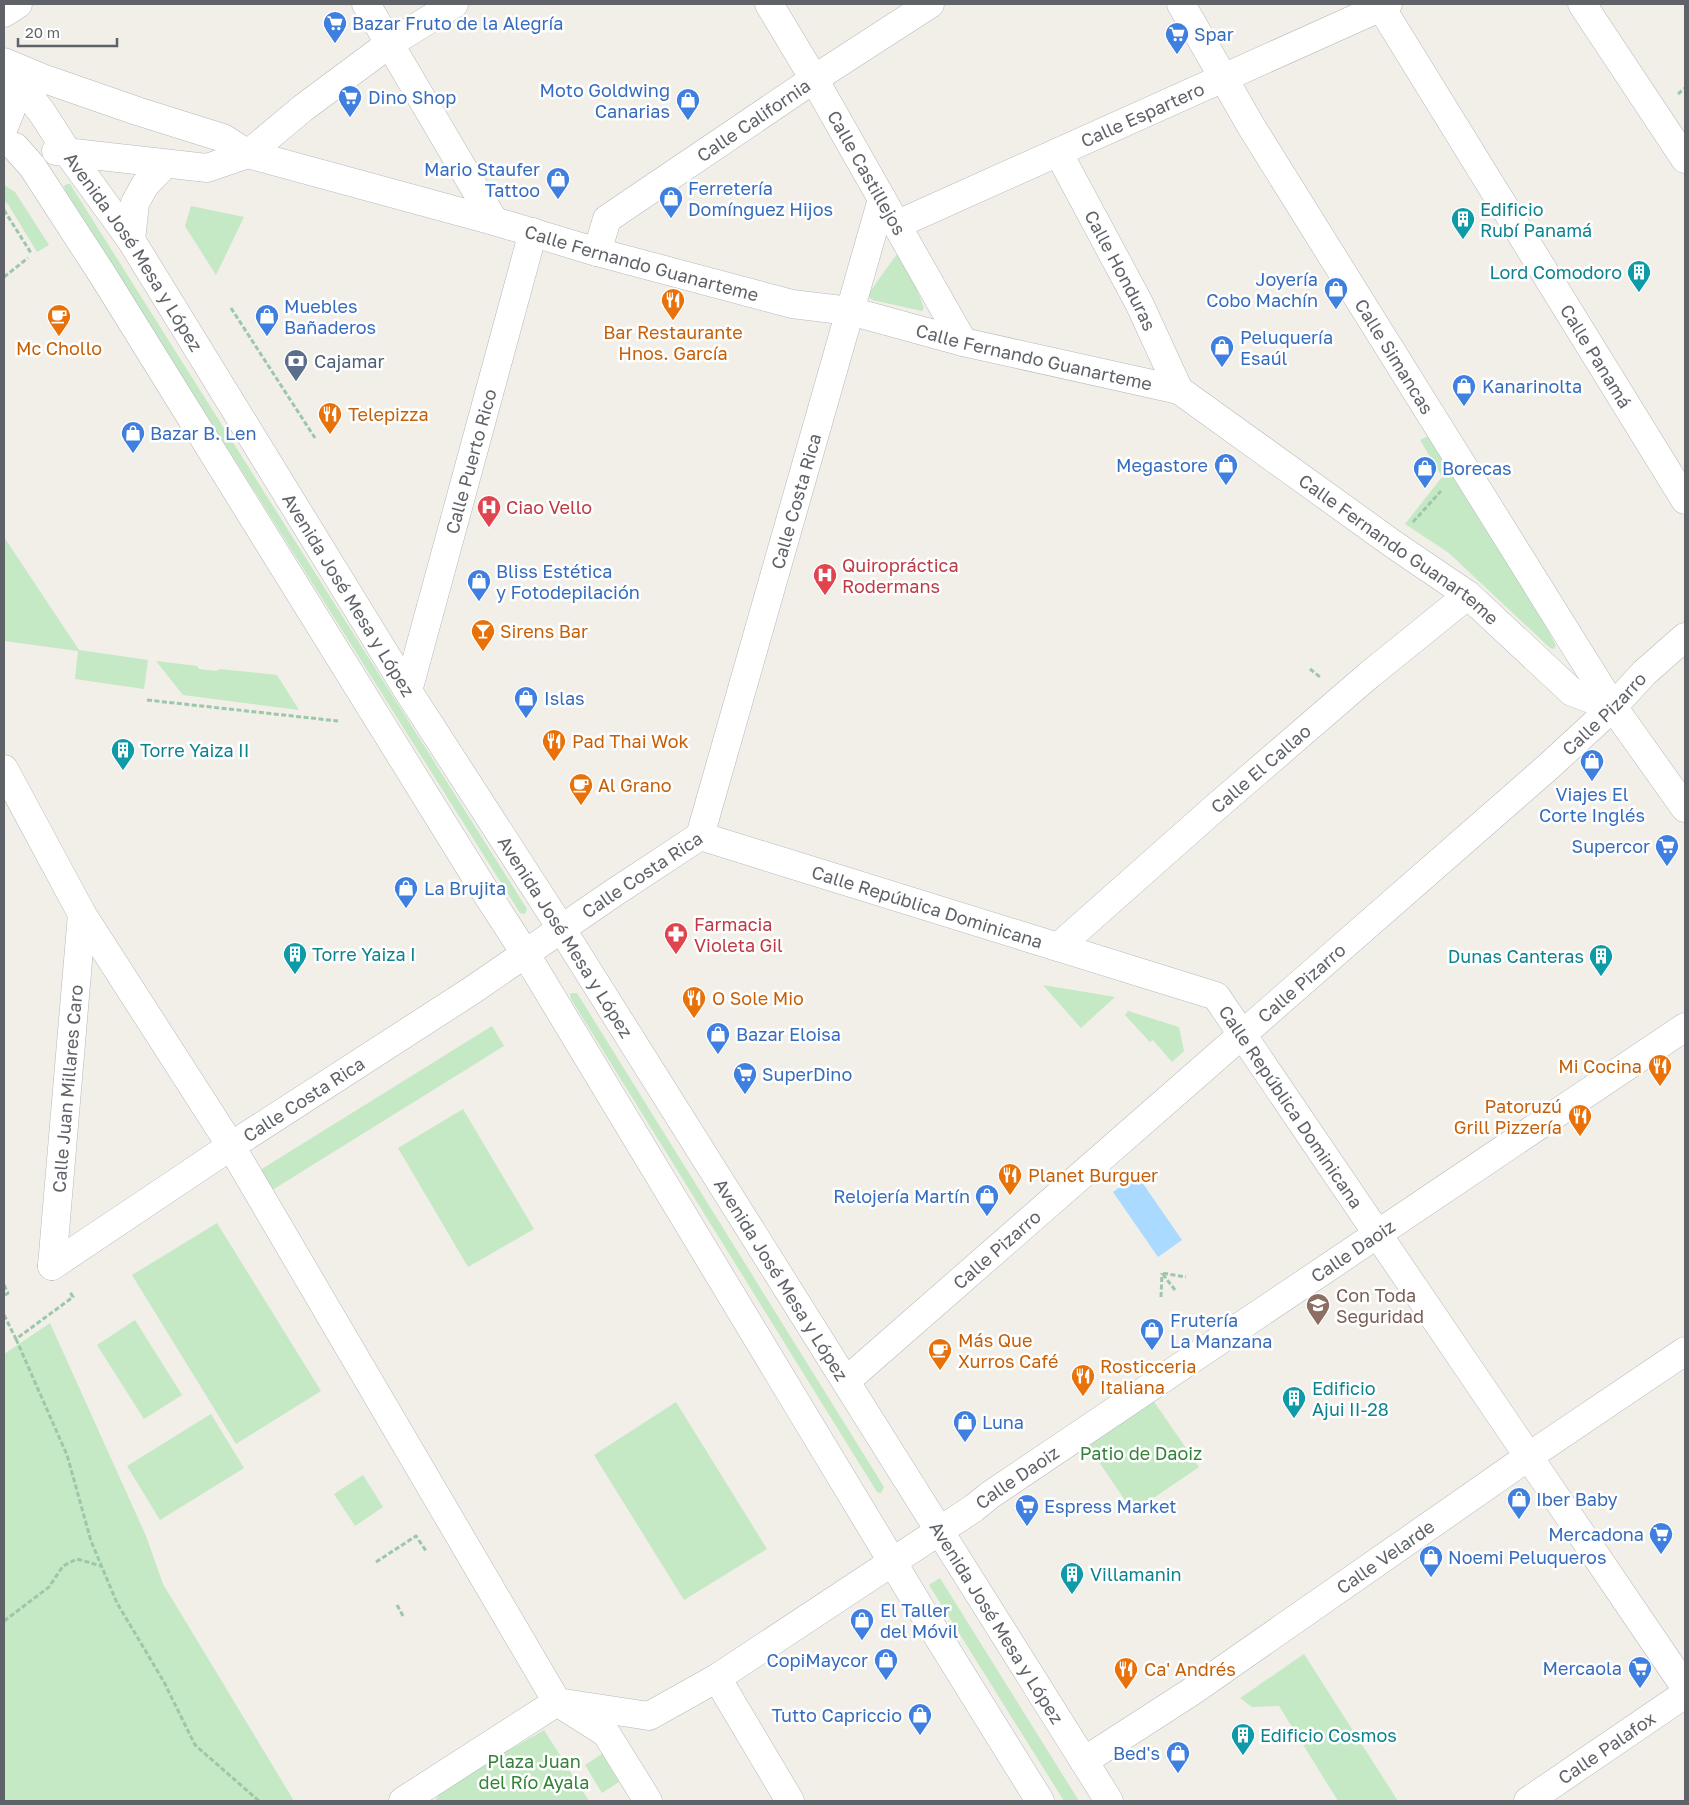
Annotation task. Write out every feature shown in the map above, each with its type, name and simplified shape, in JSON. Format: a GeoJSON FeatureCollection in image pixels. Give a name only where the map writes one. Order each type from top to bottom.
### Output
{"type":"FeatureCollection","features":[{"type":"Feature","properties":{"kind":"street"},"geometry":{"type":"LineString","coordinates":[[4,13],[18,4]]}},
{"type":"Feature","properties":{"kind":"street"},"geometry":{"type":"LineString","coordinates":[[366,4],[494,221]]}},
{"type":"Feature","properties":{"kind":"street"},"geometry":{"type":"LineString","coordinates":[[8,140],[68,153],[207,168],[248,154],[304,108],[389,44],[454,4]]}},
{"type":"Feature","properties":{"kind":"street","name":"Calle Castillejos"},"geometry":{"type":"LineString","coordinates":[[769,4],[814,79],[963,342]]}},
{"type":"Feature","properties":{"kind":"street","name":"Calle California"},"geometry":{"type":"LineString","coordinates":[[598,252],[607,219],[814,79],[930,4]]}},
{"type":"Feature","properties":{"kind":"street","name":"Calle Simancas"},"geometry":{"type":"LineString","coordinates":[[1181,4],[1223,78],[1463,468],[1613,707]]}},
{"type":"Feature","properties":{"kind":"street"},"geometry":{"type":"LineString","coordinates":[[1582,4],[1685,159]]}},
{"type":"Feature","properties":{"kind":"street","name":"Calle Espartero"},"geometry":{"type":"LineString","coordinates":[[896,225],[1384,5]]}},
{"type":"Feature","properties":{"kind":"street","name":"Calle Panamá"},"geometry":{"type":"LineString","coordinates":[[1384,5],[1685,500]]}},
{"type":"Feature","properties":{"kind":"street"},"geometry":{"type":"LineString","coordinates":[[8,67],[12,107],[8,140],[32,166],[104,277],[481,885],[526,953],[892,1561],[1040,1801]]}},
{"type":"Feature","properties":{"kind":"street","name":"Calle Fernando Guanarteme"},"geometry":{"type":"LineString","coordinates":[[8,67],[224,138],[248,154],[494,221],[598,252],[792,304],[850,311],[963,342],[1180,390],[1393,544],[1468,595],[1572,692],[1613,707]]}},
{"type":"Feature","properties":{"kind":"street","name":"Avenida José Mesa y López"},"geometry":{"type":"LineString","coordinates":[[8,67],[131,240],[408,691],[562,928],[1109,1801]]}},
{"type":"Feature","properties":{"kind":"street","name":"Calle Honduras"},"geometry":{"type":"LineString","coordinates":[[1058,152],[1139,303],[1180,390]]}},
{"type":"Feature","properties":{"kind":"street"},"geometry":{"type":"LineString","coordinates":[[131,240],[136,203],[145,185],[165,164]]}},
{"type":"Feature","properties":{"kind":"street","name":"Calle Costa Rica"},"geometry":{"type":"LineString","coordinates":[[52,1266],[231,1146],[471,992],[562,928],[700,836],[882,199]]}},
{"type":"Feature","properties":{"kind":"street","name":"Calle Puerto Rico"},"geometry":{"type":"LineString","coordinates":[[408,691],[533,232]]}},
{"type":"Feature","properties":{"kind":"street","name":"Calle El Callao"},"geometry":{"type":"LineString","coordinates":[[1058,947],[1362,681],[1468,595]]}},
{"type":"Feature","properties":{"kind":"street","name":"Calle Pizarro"},"geometry":{"type":"LineString","coordinates":[[846,1381],[1548,767],[1613,707],[1644,673],[1685,637]]}},
{"type":"Feature","properties":{"kind":"street"},"geometry":{"type":"LineString","coordinates":[[1613,707],[1685,808]]}},
{"type":"Feature","properties":{"kind":"street"},"geometry":{"type":"LineString","coordinates":[[4,769],[82,914],[231,1146],[557,1702],[606,1733],[648,1801]]}},
{"type":"Feature","properties":{"kind":"street","name":"Calle República Dominicana"},"geometry":{"type":"LineString","coordinates":[[700,836],[1216,996],[1685,1687]]}},
{"type":"Feature","properties":{"kind":"street","name":"Calle Juan Millares Caro"},"geometry":{"type":"LineString","coordinates":[[52,1266],[82,914]]}},
{"type":"Feature","properties":{"kind":"street","name":"Calle Daoiz"},"geometry":{"type":"LineString","coordinates":[[557,1702],[649,1716],[717,1678],[940,1530],[1685,1027]]}},
{"type":"Feature","properties":{"kind":"street","name":"Calle Velarde"},"geometry":{"type":"LineString","coordinates":[[1084,1761],[1191,1692],[1528,1457],[1685,1351]]}},
{"type":"Feature","properties":{"kind":"street"},"geometry":{"type":"LineString","coordinates":[[717,1678],[790,1801]]}},
{"type":"Feature","properties":{"kind":"street","name":"Calle Palafox"},"geometry":{"type":"LineString","coordinates":[[1528,1801],[1685,1694]]}},
{"type":"Feature","properties":{"kind":"street"},"geometry":{"type":"LineString","coordinates":[[403,1801],[557,1702]]}},
{"type":"Feature","properties":{"kind":"path"},"geometry":{"type":"LineString","coordinates":[[4,210],[31,253]]}},
{"type":"Feature","properties":{"kind":"path"},"geometry":{"type":"LineString","coordinates":[[4,277],[28,258]]}},
{"type":"Feature","properties":{"kind":"path"},"geometry":{"type":"LineString","coordinates":[[231,308],[315,438]]}},
{"type":"Feature","properties":{"kind":"path"},"geometry":{"type":"LineString","coordinates":[[1393,544],[1463,468]]}},
{"type":"Feature","properties":{"kind":"path"},"geometry":{"type":"LineString","coordinates":[[147,700],[338,721]]}},
{"type":"Feature","properties":{"kind":"path"},"geometry":{"type":"LineString","coordinates":[[16,1339],[74,1297],[52,1266]]}},
{"type":"Feature","properties":{"kind":"path"},"geometry":{"type":"LineString","coordinates":[[1162,1273],[1186,1277]]}},
{"type":"Feature","properties":{"kind":"path"},"geometry":{"type":"LineString","coordinates":[[1162,1273],[1175,1290]]}},
{"type":"Feature","properties":{"kind":"path"},"geometry":{"type":"LineString","coordinates":[[1161,1297],[1162,1273]]}},
{"type":"Feature","properties":{"kind":"path"},"geometry":{"type":"LineString","coordinates":[[4,1285],[8,1293],[4,1296]]}},
{"type":"Feature","properties":{"kind":"path"},"geometry":{"type":"LineString","coordinates":[[4,1315],[67,1455],[91,1541],[117,1603],[164,1682],[194,1745],[259,1801]]}},
{"type":"Feature","properties":{"kind":"path"},"geometry":{"type":"LineString","coordinates":[[376,1562],[416,1536],[426,1551]]}},
{"type":"Feature","properties":{"kind":"path"},"geometry":{"type":"LineString","coordinates":[[4,1621],[49,1587],[63,1566],[77,1560],[102,1566]]}},
{"type":"Feature","properties":{"kind":"path"},"geometry":{"type":"LineString","coordinates":[[397,1605],[403,1616]]}},
{"type":"Feature","properties":{"kind":"green space"},"geometry":{"type":"Polygon","coordinates":[[[70,184],[527,909],[525,914],[520,913],[65,190],[64,186],[70,184]]]}},
{"type":"Feature","properties":{"kind":"green space"},"geometry":{"type":"Polygon","coordinates":[[[4,185],[15,192],[49,245],[37,252],[8,204],[4,201],[4,185]]]}},
{"type":"Feature","properties":{"kind":"green space"},"geometry":{"type":"Polygon","coordinates":[[[191,206],[244,217],[216,275],[185,226],[191,206]]]}},
{"type":"Feature","properties":{"kind":"green space"},"geometry":{"type":"Polygon","coordinates":[[[898,254],[905,259],[924,308],[922,311],[872,300],[869,297],[869,293],[898,254]]]}},
{"type":"Feature","properties":{"kind":"green space"},"geometry":{"type":"Polygon","coordinates":[[[1434,433],[1540,614],[1556,646],[1554,649],[1550,648],[1449,553],[1405,524],[1442,477],[1420,440],[1434,433]]]}},
{"type":"Feature","properties":{"kind":"green space"},"geometry":{"type":"Polygon","coordinates":[[[4,537],[79,650],[148,660],[144,689],[75,679],[78,651],[4,641],[4,537]]]}},
{"type":"Feature","properties":{"kind":"green space"},"geometry":{"type":"Polygon","coordinates":[[[156,661],[197,666],[199,669],[216,671],[220,669],[277,675],[299,710],[183,695],[156,661]]]}},
{"type":"Feature","properties":{"kind":"green space"},"geometry":{"type":"Polygon","coordinates":[[[1043,985],[1115,997],[1081,1028],[1043,985]]]}},
{"type":"Feature","properties":{"kind":"green space"},"geometry":{"type":"Polygon","coordinates":[[[577,993],[884,1487],[881,1493],[877,1492],[571,999],[570,994],[577,993]]]}},
{"type":"Feature","properties":{"kind":"green space"},"geometry":{"type":"Polygon","coordinates":[[[1128,1011],[1179,1027],[1184,1051],[1172,1062],[1153,1040],[1150,1042],[1125,1015],[1128,1011]]]}},
{"type":"Feature","properties":{"kind":"green space"},"geometry":{"type":"Polygon","coordinates":[[[492,1026],[504,1046],[269,1192],[257,1172],[492,1026]]]}},
{"type":"Feature","properties":{"kind":"green space"},"geometry":{"type":"Polygon","coordinates":[[[463,1109],[534,1229],[468,1267],[398,1148],[463,1109]]]}},
{"type":"Feature","properties":{"kind":"green space"},"geometry":{"type":"Polygon","coordinates":[[[217,1223],[321,1391],[236,1444],[132,1275],[217,1223]]]}},
{"type":"Feature","properties":{"kind":"green space"},"geometry":{"type":"Polygon","coordinates":[[[135,1320],[182,1395],[144,1419],[97,1345],[135,1320]]]}},
{"type":"Feature","properties":{"kind":"green space"},"geometry":{"type":"Polygon","coordinates":[[[50,1323],[146,1536],[163,1584],[294,1801],[4,1801],[4,1354],[50,1323]]]}},
{"type":"Feature","properties":{"kind":"green space","name":"Patio de Daoiz"},"geometry":{"type":"Polygon","coordinates":[[[1148,1393],[1199,1467],[1133,1512],[1082,1437],[1148,1393]]]}},
{"type":"Feature","properties":{"kind":"green space"},"geometry":{"type":"Polygon","coordinates":[[[676,1402],[767,1549],[684,1600],[594,1455],[676,1402]]]}},
{"type":"Feature","properties":{"kind":"green space"},"geometry":{"type":"Polygon","coordinates":[[[211,1414],[244,1468],[160,1520],[127,1466],[211,1414]]]}},
{"type":"Feature","properties":{"kind":"green space"},"geometry":{"type":"Polygon","coordinates":[[[363,1475],[383,1507],[355,1526],[334,1494],[363,1475]]]}},
{"type":"Feature","properties":{"kind":"green space"},"geometry":{"type":"Polygon","coordinates":[[[940,1578],[1079,1801],[1064,1801],[929,1585],[940,1578]]]}},
{"type":"Feature","properties":{"kind":"green space"},"geometry":{"type":"Polygon","coordinates":[[[1304,1654],[1398,1801],[1338,1801],[1279,1706],[1252,1707],[1240,1698],[1304,1654]]]}},
{"type":"Feature","properties":{"kind":"green space","name":"Plaza Juan del Río Ayala"},"geometry":{"type":"Polygon","coordinates":[[[544,1730],[589,1801],[435,1801],[443,1788],[544,1730]]]}},
{"type":"Feature","properties":{"kind":"green space"},"geometry":{"type":"Polygon","coordinates":[[[602,1754],[619,1782],[602,1793],[585,1765],[602,1754]]]}},
{"type":"Feature","properties":{"kind":"water"},"geometry":{"type":"Polygon","coordinates":[[[1137,1175],[1182,1240],[1158,1257],[1113,1192],[1137,1175]]]}},
{"type":"Feature","properties":{"kind":"place","name":"Bazar Fruto de la Alegría"},"geometry":{"type":"Point","coordinates":[335,44]}},
{"type":"Feature","properties":{"kind":"place","name":"Spar"},"geometry":{"type":"Point","coordinates":[1177,55]}},
{"type":"Feature","properties":{"kind":"place","name":"Dino Shop"},"geometry":{"type":"Point","coordinates":[350,118]}},
{"type":"Feature","properties":{"kind":"place","name":"Moto Goldwing Canarias"},"geometry":{"type":"Point","coordinates":[688,121]}},
{"type":"Feature","properties":{"kind":"place","name":"Mario Staufer Tattoo"},"geometry":{"type":"Point","coordinates":[558,200]}},
{"type":"Feature","properties":{"kind":"place","name":"Ferretería Domínguez Hijos"},"geometry":{"type":"Point","coordinates":[671,219]}},
{"type":"Feature","properties":{"kind":"place","name":"Edificio Rubí Panamá"},"geometry":{"type":"Point","coordinates":[1463,240]}},
{"type":"Feature","properties":{"kind":"place","name":"Lord Comodoro"},"geometry":{"type":"Point","coordinates":[1639,293]}},
{"type":"Feature","properties":{"kind":"place","name":"Joyería Cobo Machín"},"geometry":{"type":"Point","coordinates":[1336,310]}},
{"type":"Feature","properties":{"kind":"place","name":"Bar Restaurante Hnos. García"},"geometry":{"type":"Point","coordinates":[673,321]}},
{"type":"Feature","properties":{"kind":"place","name":"Mc Chollo"},"geometry":{"type":"Point","coordinates":[59,337]}},
{"type":"Feature","properties":{"kind":"place","name":"Muebles Bañaderos"},"geometry":{"type":"Point","coordinates":[267,337]}},
{"type":"Feature","properties":{"kind":"place","name":"Peluquería Esaúl"},"geometry":{"type":"Point","coordinates":[1222,368]}},
{"type":"Feature","properties":{"kind":"place","name":"Cajamar"},"geometry":{"type":"Point","coordinates":[296,382]}},
{"type":"Feature","properties":{"kind":"place","name":"Kanarinolta"},"geometry":{"type":"Point","coordinates":[1464,407]}},
{"type":"Feature","properties":{"kind":"place","name":"Telepizza"},"geometry":{"type":"Point","coordinates":[330,435]}},
{"type":"Feature","properties":{"kind":"place","name":"Bazar B. Len"},"geometry":{"type":"Point","coordinates":[133,454]}},
{"type":"Feature","properties":{"kind":"place","name":"Megastore"},"geometry":{"type":"Point","coordinates":[1226,486]}},
{"type":"Feature","properties":{"kind":"place","name":"Borecas"},"geometry":{"type":"Point","coordinates":[1425,489]}},
{"type":"Feature","properties":{"kind":"place","name":"Ciao Vello"},"geometry":{"type":"Point","coordinates":[489,528]}},
{"type":"Feature","properties":{"kind":"place","name":"Quiropráctica Rodermans"},"geometry":{"type":"Point","coordinates":[825,596]}},
{"type":"Feature","properties":{"kind":"place","name":"Bliss Estética y Fotodepilación"},"geometry":{"type":"Point","coordinates":[479,602]}},
{"type":"Feature","properties":{"kind":"place","name":"Sirens Bar"},"geometry":{"type":"Point","coordinates":[483,652]}},
{"type":"Feature","properties":{"kind":"place","name":"Islas"},"geometry":{"type":"Point","coordinates":[526,719]}},
{"type":"Feature","properties":{"kind":"place","name":"Pad Thai Wok"},"geometry":{"type":"Point","coordinates":[554,762]}},
{"type":"Feature","properties":{"kind":"place","name":"Torre Yaiza II"},"geometry":{"type":"Point","coordinates":[123,771]}},
{"type":"Feature","properties":{"kind":"place","name":"Viajes El Corte Inglés"},"geometry":{"type":"Point","coordinates":[1592,782]}},
{"type":"Feature","properties":{"kind":"place","name":"Al Grano"},"geometry":{"type":"Point","coordinates":[581,806]}},
{"type":"Feature","properties":{"kind":"place","name":"Supercor"},"geometry":{"type":"Point","coordinates":[1667,867]}},
{"type":"Feature","properties":{"kind":"place","name":"La Brujita"},"geometry":{"type":"Point","coordinates":[406,909]}},
{"type":"Feature","properties":{"kind":"place","name":"Farmacia Violeta Gil"},"geometry":{"type":"Point","coordinates":[676,955]}},
{"type":"Feature","properties":{"kind":"place","name":"Torre Yaiza I"},"geometry":{"type":"Point","coordinates":[295,975]}},
{"type":"Feature","properties":{"kind":"place","name":"Dunas Canteras"},"geometry":{"type":"Point","coordinates":[1601,977]}},
{"type":"Feature","properties":{"kind":"place","name":"O Sole Mio"},"geometry":{"type":"Point","coordinates":[694,1019]}},
{"type":"Feature","properties":{"kind":"place","name":"Bazar Eloisa"},"geometry":{"type":"Point","coordinates":[718,1055]}},
{"type":"Feature","properties":{"kind":"place","name":"Mi Cocina"},"geometry":{"type":"Point","coordinates":[1660,1087]}},
{"type":"Feature","properties":{"kind":"place","name":"SuperDino"},"geometry":{"type":"Point","coordinates":[745,1095]}},
{"type":"Feature","properties":{"kind":"place","name":"Patoruzú Grill Pizzería"},"geometry":{"type":"Point","coordinates":[1580,1137]}},
{"type":"Feature","properties":{"kind":"place","name":"Planet Burguer"},"geometry":{"type":"Point","coordinates":[1010,1196]}},
{"type":"Feature","properties":{"kind":"place","name":"Relojería Martín"},"geometry":{"type":"Point","coordinates":[987,1217]}},
{"type":"Feature","properties":{"kind":"place","name":"Con Toda Seguridad"},"geometry":{"type":"Point","coordinates":[1318,1326]}},
{"type":"Feature","properties":{"kind":"place","name":"Frutería La Manzana"},"geometry":{"type":"Point","coordinates":[1152,1351]}},
{"type":"Feature","properties":{"kind":"place","name":"Más Que Xurros Café"},"geometry":{"type":"Point","coordinates":[940,1371]}},
{"type":"Feature","properties":{"kind":"place","name":"Rosticceria Italiana"},"geometry":{"type":"Point","coordinates":[1083,1397]}},
{"type":"Feature","properties":{"kind":"place","name":"Edificio Ajui II-28"},"geometry":{"type":"Point","coordinates":[1294,1419]}},
{"type":"Feature","properties":{"kind":"place","name":"Luna"},"geometry":{"type":"Point","coordinates":[965,1443]}},
{"type":"Feature","properties":{"kind":"place","name":"Iber Baby"},"geometry":{"type":"Point","coordinates":[1519,1520]}},
{"type":"Feature","properties":{"kind":"place","name":"Espress Market"},"geometry":{"type":"Point","coordinates":[1027,1527]}},
{"type":"Feature","properties":{"kind":"place","name":"Mercadona"},"geometry":{"type":"Point","coordinates":[1661,1555]}},
{"type":"Feature","properties":{"kind":"place","name":"Noemi Peluqueros"},"geometry":{"type":"Point","coordinates":[1431,1578]}},
{"type":"Feature","properties":{"kind":"place","name":"Villamanin"},"geometry":{"type":"Point","coordinates":[1072,1595]}},
{"type":"Feature","properties":{"kind":"place","name":"El Taller del Móvil"},"geometry":{"type":"Point","coordinates":[862,1641]}},
{"type":"Feature","properties":{"kind":"place","name":"CopiMaycor"},"geometry":{"type":"Point","coordinates":[886,1681]}},
{"type":"Feature","properties":{"kind":"place","name":"Mercaola"},"geometry":{"type":"Point","coordinates":[1640,1689]}},
{"type":"Feature","properties":{"kind":"place","name":"Ca' Andrés"},"geometry":{"type":"Point","coordinates":[1126,1690]}},
{"type":"Feature","properties":{"kind":"place","name":"Tutto Capriccio"},"geometry":{"type":"Point","coordinates":[920,1736]}},
{"type":"Feature","properties":{"kind":"place","name":"Edificio Cosmos"},"geometry":{"type":"Point","coordinates":[1243,1756]}},
{"type":"Feature","properties":{"kind":"place","name":"Bed's"},"geometry":{"type":"Point","coordinates":[1178,1774]}}]}
